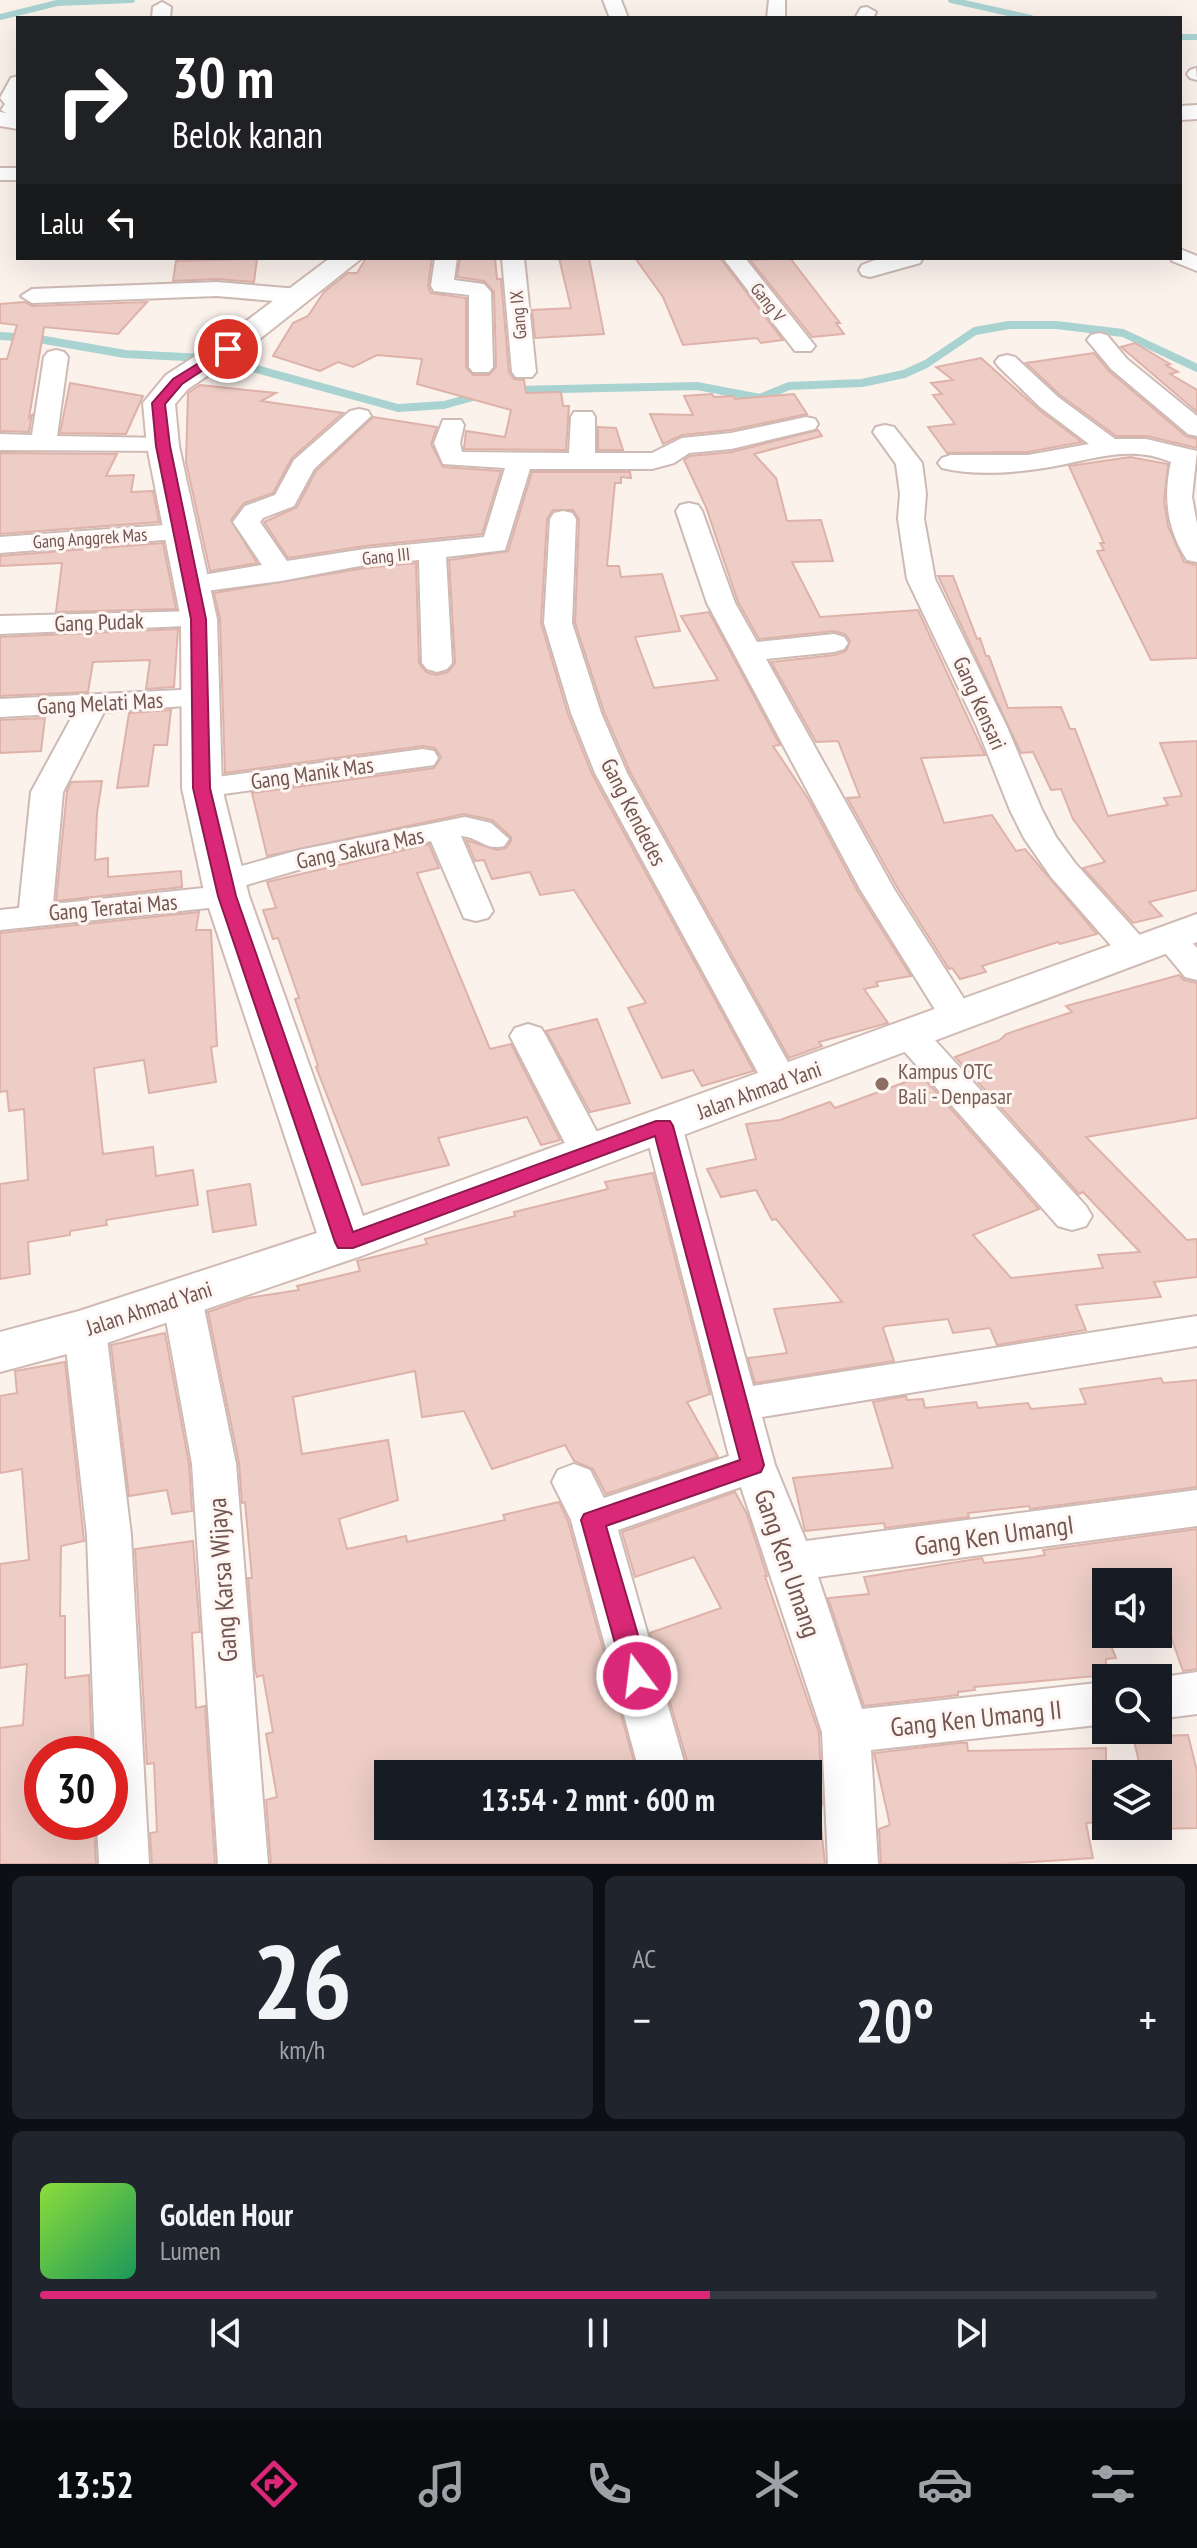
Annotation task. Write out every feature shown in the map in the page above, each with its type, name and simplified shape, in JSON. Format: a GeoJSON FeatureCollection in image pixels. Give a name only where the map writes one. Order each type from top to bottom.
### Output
{"type":"FeatureCollection","features":[{"type":"Feature","properties":{"kind":"street"},"geometry":{"type":"LineString","coordinates":[[16,85],[9,97],[14,104],[11,110],[16,113]]}},
{"type":"Feature","properties":{"kind":"street"},"geometry":{"type":"LineString","coordinates":[[345,260],[177,382],[159,403],[163,446],[195,602],[202,788],[226,889],[346,1242]]}},
{"type":"Feature","properties":{"kind":"street"},"geometry":{"type":"LineString","coordinates":[[446,260],[442,286],[480,292],[481,367]]}},
{"type":"Feature","properties":{"kind":"street","name":"Gang IX"},"geometry":{"type":"LineString","coordinates":[[513,260],[524,372]]}},
{"type":"Feature","properties":{"kind":"street","name":"Gang V"},"geometry":{"type":"LineString","coordinates":[[736,260],[803,346]]}},
{"type":"Feature","properties":{"kind":"street"},"geometry":{"type":"LineString","coordinates":[[870,270],[902,260]]}},
{"type":"Feature","properties":{"kind":"street"},"geometry":{"type":"LineString","coordinates":[[32,296],[217,289],[298,296]]}},
{"type":"Feature","properties":{"kind":"street"},"geometry":{"type":"LineString","coordinates":[[1099,340],[1135,379],[1197,429]]}},
{"type":"Feature","properties":{"kind":"street"},"geometry":{"type":"LineString","coordinates":[[44,441],[56,357]]}},
{"type":"Feature","properties":{"kind":"street"},"geometry":{"type":"LineString","coordinates":[[1007,362],[1049,402],[1107,445]]}},
{"type":"Feature","properties":{"kind":"street"},"geometry":{"type":"LineString","coordinates":[[281,573],[246,522],[254,512],[285,500],[303,465],[359,416]]}},
{"type":"Feature","properties":{"kind":"street"},"geometry":{"type":"LineString","coordinates":[[582,459],[583,417]]}},
{"type":"Feature","properties":{"kind":"street"},"geometry":{"type":"LineString","coordinates":[[452,425],[447,443],[452,459],[652,461],[665,458],[682,446],[731,441],[806,424]]}},
{"type":"Feature","properties":{"kind":"street","name":"Gang Kensari"},"geometry":{"type":"LineString","coordinates":[[885,432],[909,463],[913,494],[911,519],[921,579],[992,727],[1040,838],[1063,870],[1174,946]]}},
{"type":"Feature","properties":{"kind":"street"},"geometry":{"type":"LineString","coordinates":[[0,442],[163,446]]}},
{"type":"Feature","properties":{"kind":"street"},"geometry":{"type":"LineString","coordinates":[[951,463],[1040,461],[1107,445],[1152,445],[1191,459],[1178,503],[1182,522],[1197,554]]}},
{"type":"Feature","properties":{"kind":"street","name":"Gang III"},"geometry":{"type":"LineString","coordinates":[[195,602],[281,573],[365,557],[495,544],[520,461]]}},
{"type":"Feature","properties":{"kind":"street"},"geometry":{"type":"LineString","coordinates":[[689,511],[721,603],[877,889],[957,1016]]}},
{"type":"Feature","properties":{"kind":"street","name":"Gang Kendedes"},"geometry":{"type":"LineString","coordinates":[[563,519],[558,623],[586,713],[611,773],[781,1082]]}},
{"type":"Feature","properties":{"kind":"street","name":"Gang Anggrek Mas"},"geometry":{"type":"LineString","coordinates":[[0,545],[179,532]]}},
{"type":"Feature","properties":{"kind":"street"},"geometry":{"type":"LineString","coordinates":[[432,551],[437,663]]}},
{"type":"Feature","properties":{"kind":"street","name":"Gang Pudak"},"geometry":{"type":"LineString","coordinates":[[0,625],[195,602]]}},
{"type":"Feature","properties":{"kind":"street"},"geometry":{"type":"LineString","coordinates":[[749,652],[834,643]]}},
{"type":"Feature","properties":{"kind":"street","name":"Gang Melati Mas"},"geometry":{"type":"LineString","coordinates":[[0,708],[200,698]]}},
{"type":"Feature","properties":{"kind":"street"},"geometry":{"type":"LineString","coordinates":[[35,914],[47,792],[94,703]]}},
{"type":"Feature","properties":{"kind":"street","name":"Gang Manik Mas"},"geometry":{"type":"LineString","coordinates":[[202,788],[423,758]]}},
{"type":"Feature","properties":{"kind":"street","name":"Gang Sakura Mas"},"geometry":{"type":"LineString","coordinates":[[226,889],[299,860],[442,830],[474,827],[484,830],[493,839]]}},
{"type":"Feature","properties":{"kind":"street"},"geometry":{"type":"LineString","coordinates":[[442,830],[476,911]]}},
{"type":"Feature","properties":{"kind":"street","name":"Gang Teratai Mas"},"geometry":{"type":"LineString","coordinates":[[0,920],[226,889]]}},
{"type":"Feature","properties":{"kind":"street","name":"Jalan Ahmad Yani"},"geometry":{"type":"LineString","coordinates":[[0,1352],[85,1330],[346,1242],[957,1016],[1174,946]]}},
{"type":"Feature","properties":{"kind":"street"},"geometry":{"type":"LineString","coordinates":[[909,1034],[1072,1216]]}},
{"type":"Feature","properties":{"kind":"street"},"geometry":{"type":"LineString","coordinates":[[528,1036],[589,1153]]}},
{"type":"Feature","properties":{"kind":"street","name":"Gang Ken Umang"},"geometry":{"type":"LineString","coordinates":[[663,1126],[753,1465],[791,1562],[846,1732],[853,1864]]}},
{"type":"Feature","properties":{"kind":"street","name":"Gang Karsa Wijaya"},"geometry":{"type":"LineString","coordinates":[[182,1298],[214,1464],[243,1864]]}},
{"type":"Feature","properties":{"kind":"street"},"geometry":{"type":"LineString","coordinates":[[85,1330],[109,1535],[124,1864]]}},
{"type":"Feature","properties":{"kind":"street"},"geometry":{"type":"LineString","coordinates":[[735,1405],[1197,1331]]}},
{"type":"Feature","properties":{"kind":"street"},"geometry":{"type":"LineString","coordinates":[[658,1760],[583,1501],[753,1465]]}},
{"type":"Feature","properties":{"kind":"street","name":"Gang Ken UmangI"},"geometry":{"type":"LineString","coordinates":[[791,1562],[1197,1508]]}},
{"type":"Feature","properties":{"kind":"street"},"geometry":{"type":"LineString","coordinates":[[1172,1696],[1197,1693]]}},
{"type":"Feature","properties":{"kind":"street","name":"Gang Ken Umang II"},"geometry":{"type":"LineString","coordinates":[[846,1732],[1092,1705]]}},
{"type":"Feature","properties":{"kind":"building"},"geometry":{"type":"Polygon","coordinates":[[[257,260],[254,282],[217,279],[173,281],[176,261],[257,260]]]}},
{"type":"Feature","properties":{"kind":"building"},"geometry":{"type":"Polygon","coordinates":[[[365,260],[432,260],[428,286],[431,293],[466,298],[466,367],[473,375],[489,375],[496,367],[494,292],[484,281],[457,277],[460,260],[495,260],[497,279],[501,279],[509,372],[514,379],[524,380],[526,393],[561,392],[563,406],[569,406],[566,450],[464,449],[466,431],[505,437],[511,410],[417,384],[422,359],[377,355],[353,367],[338,362],[320,371],[273,356],[293,323],[308,316],[324,292],[348,273],[357,273],[365,260]]]}},
{"type":"Feature","properties":{"kind":"building"},"geometry":{"type":"Polygon","coordinates":[[[559,260],[589,260],[604,334],[535,338],[532,310],[571,308],[559,260]]]}},
{"type":"Feature","properties":{"kind":"building"},"geometry":{"type":"Polygon","coordinates":[[[636,260],[722,260],[783,340],[761,343],[757,338],[683,345],[663,297],[636,260]]]}},
{"type":"Feature","properties":{"kind":"building"},"geometry":{"type":"Polygon","coordinates":[[[750,260],[792,260],[840,323],[836,323],[844,334],[812,337],[750,260]]]}},
{"type":"Feature","properties":{"kind":"building"},"geometry":{"type":"Polygon","coordinates":[[[25,302],[32,306],[147,302],[118,334],[44,327],[29,432],[0,431],[0,359],[7,359],[17,325],[0,323],[0,304],[25,302]]]}},
{"type":"Feature","properties":{"kind":"building"},"geometry":{"type":"Polygon","coordinates":[[[1135,343],[1170,364],[1166,365],[1178,372],[1170,374],[1197,390],[1197,412],[1121,347],[1135,343]]]}},
{"type":"Feature","properties":{"kind":"building"},"geometry":{"type":"Polygon","coordinates":[[[1094,353],[1109,371],[1186,436],[1197,439],[1197,448],[1147,436],[1116,436],[1060,395],[1026,363],[1094,353]]]}},
{"type":"Feature","properties":{"kind":"building"},"geometry":{"type":"Polygon","coordinates":[[[981,358],[1038,409],[1082,442],[1028,452],[947,453],[928,427],[955,424],[933,395],[942,394],[931,383],[953,380],[936,367],[981,358]]]}},
{"type":"Feature","properties":{"kind":"building"},"geometry":{"type":"Polygon","coordinates":[[[70,383],[143,396],[126,434],[60,433],[70,383]]]}},
{"type":"Feature","properties":{"kind":"building"},"geometry":{"type":"Polygon","coordinates":[[[200,385],[276,393],[261,401],[343,413],[292,458],[273,493],[244,503],[231,520],[257,563],[210,571],[186,462],[188,393],[200,385]]]}},
{"type":"Feature","properties":{"kind":"building"},"geometry":{"type":"Polygon","coordinates":[[[712,394],[714,397],[733,396],[735,399],[794,394],[807,414],[731,430],[682,435],[663,444],[650,414],[693,415],[684,396],[712,394]]]}},
{"type":"Feature","properties":{"kind":"building"},"geometry":{"type":"Polygon","coordinates":[[[373,417],[437,427],[431,444],[443,467],[501,471],[482,534],[365,546],[288,558],[264,522],[297,507],[316,471],[373,417]]]}},
{"type":"Feature","properties":{"kind":"building"},"geometry":{"type":"Polygon","coordinates":[[[598,427],[616,428],[623,450],[598,450],[598,427]]]}},
{"type":"Feature","properties":{"kind":"building"},"geometry":{"type":"Polygon","coordinates":[[[818,430],[822,436],[754,454],[776,478],[787,521],[821,520],[833,561],[792,562],[820,617],[918,610],[985,755],[921,758],[944,823],[992,815],[1016,851],[1025,849],[1097,934],[1058,942],[982,966],[986,972],[960,979],[952,968],[949,969],[897,887],[847,798],[860,797],[838,741],[816,742],[771,662],[835,655],[846,651],[850,641],[845,634],[834,631],[759,639],[738,602],[706,507],[684,460],[690,456],[732,452],[818,430]]]}},
{"type":"Feature","properties":{"kind":"building"},"geometry":{"type":"Polygon","coordinates":[[[0,453],[117,454],[106,476],[134,475],[131,492],[153,491],[159,522],[0,534],[0,453]]]}},
{"type":"Feature","properties":{"kind":"building"},"geometry":{"type":"Polygon","coordinates":[[[1130,457],[1168,464],[1164,501],[1168,526],[1184,562],[1197,565],[1197,658],[1151,660],[1097,551],[1104,550],[1100,543],[1104,543],[1069,466],[1130,457]]]}},
{"type":"Feature","properties":{"kind":"building"},"geometry":{"type":"Polygon","coordinates":[[[532,472],[630,472],[631,478],[621,477],[621,483],[615,483],[607,566],[619,566],[621,577],[662,574],[680,631],[635,637],[654,688],[718,680],[681,616],[709,612],[780,745],[773,746],[809,800],[857,890],[911,976],[876,982],[878,986],[864,989],[888,1023],[819,1042],[822,1046],[789,1058],[630,772],[604,712],[575,623],[579,519],[573,510],[553,510],[547,519],[541,623],[568,714],[592,774],[754,1071],[702,1086],[693,1070],[662,1078],[628,1008],[646,1003],[574,890],[540,895],[530,872],[492,879],[484,860],[475,861],[466,840],[497,850],[506,848],[511,841],[511,837],[492,820],[464,814],[267,856],[252,793],[434,768],[441,757],[435,748],[423,746],[225,773],[220,619],[214,593],[365,568],[416,563],[419,663],[426,672],[436,675],[448,672],[455,663],[449,560],[508,551],[532,472]]]}},
{"type":"Feature","properties":{"kind":"building"},"geometry":{"type":"Polygon","coordinates":[[[163,543],[176,609],[56,612],[62,563],[0,566],[0,556],[163,543]]]}},
{"type":"Feature","properties":{"kind":"building"},"geometry":{"type":"Polygon","coordinates":[[[938,576],[953,576],[977,639],[980,638],[986,656],[989,656],[1008,708],[1061,707],[1070,729],[1075,729],[1108,816],[1168,805],[1164,798],[1182,796],[1160,743],[1197,741],[1197,890],[1149,902],[1162,916],[1133,923],[1083,868],[1105,862],[1073,819],[1061,789],[1051,790],[1033,752],[1021,753],[938,576]]]}},
{"type":"Feature","properties":{"kind":"building"},"geometry":{"type":"Polygon","coordinates":[[[178,629],[174,687],[146,689],[150,660],[93,662],[88,692],[0,696],[0,637],[178,629]]]}},
{"type":"Feature","properties":{"kind":"building"},"geometry":{"type":"Polygon","coordinates":[[[171,710],[167,745],[154,745],[148,786],[117,788],[129,713],[171,710]]]}},
{"type":"Feature","properties":{"kind":"building"},"geometry":{"type":"Polygon","coordinates":[[[45,718],[41,751],[0,753],[0,720],[45,718]]]}},
{"type":"Feature","properties":{"kind":"building"},"geometry":{"type":"Polygon","coordinates":[[[102,781],[95,860],[108,858],[108,877],[181,871],[182,887],[56,901],[67,791],[71,782],[102,781]]]}},
{"type":"Feature","properties":{"kind":"building"},"geometry":{"type":"Polygon","coordinates":[[[429,844],[439,868],[417,873],[490,1049],[511,1044],[560,1140],[541,1145],[527,1117],[438,1138],[449,1165],[362,1185],[316,1067],[295,999],[299,998],[278,938],[273,939],[263,910],[276,908],[267,882],[429,844]]]}},
{"type":"Feature","properties":{"kind":"building"},"geometry":{"type":"Polygon","coordinates":[[[199,912],[196,930],[211,930],[217,1046],[211,1047],[216,1082],[149,1093],[144,1060],[94,1068],[103,1154],[153,1147],[156,1176],[193,1170],[198,1205],[106,1220],[107,1225],[28,1242],[30,1274],[0,1279],[0,1184],[28,1180],[24,1109],[9,1111],[7,1091],[0,1092],[0,933],[199,912]]]}},
{"type":"Feature","properties":{"kind":"building"},"geometry":{"type":"Polygon","coordinates":[[[1179,975],[1184,980],[1197,983],[1197,1118],[1086,1137],[1187,1240],[1197,1239],[1197,1277],[1154,1282],[1161,1297],[1076,1305],[1086,1330],[997,1345],[990,1328],[953,1333],[948,1319],[886,1326],[883,1328],[894,1361],[755,1383],[748,1358],[787,1353],[774,1309],[842,1302],[776,1219],[772,1220],[756,1190],[721,1197],[707,1169],[756,1159],[746,1124],[780,1120],[830,1102],[835,1108],[922,1076],[1039,1209],[973,1235],[1011,1278],[1103,1268],[1098,1255],[1140,1252],[1083,1192],[1079,1194],[955,1057],[1000,1040],[1006,1034],[1072,1012],[1066,1006],[1179,975]]]}},
{"type":"Feature","properties":{"kind":"building"},"geometry":{"type":"Polygon","coordinates":[[[597,1019],[630,1103],[590,1112],[546,1031],[597,1019]]]}},
{"type":"Feature","properties":{"kind":"building"},"geometry":{"type":"Polygon","coordinates":[[[653,1173],[710,1394],[687,1402],[718,1457],[606,1494],[593,1469],[574,1461],[565,1445],[492,1469],[464,1411],[422,1417],[415,1371],[293,1397],[302,1454],[388,1440],[398,1500],[339,1519],[347,1549],[406,1536],[407,1542],[505,1520],[503,1515],[559,1502],[568,1521],[633,1760],[374,1760],[374,1840],[822,1840],[822,1836],[825,1864],[271,1864],[266,1800],[277,1797],[266,1734],[273,1732],[263,1675],[257,1677],[255,1670],[248,1578],[252,1578],[245,1502],[242,1503],[239,1463],[208,1312],[248,1298],[299,1290],[297,1286],[360,1271],[357,1261],[427,1244],[425,1239],[515,1216],[514,1212],[608,1189],[605,1182],[653,1173]]]}},
{"type":"Feature","properties":{"kind":"building"},"geometry":{"type":"Polygon","coordinates":[[[250,1184],[256,1225],[213,1232],[207,1191],[250,1184]]]}},
{"type":"Feature","properties":{"kind":"building"},"geometry":{"type":"Polygon","coordinates":[[[165,1333],[189,1464],[192,1511],[172,1514],[167,1490],[129,1496],[111,1345],[165,1333]]]}},
{"type":"Feature","properties":{"kind":"building"},"geometry":{"type":"Polygon","coordinates":[[[65,1362],[84,1541],[61,1546],[60,1616],[65,1616],[65,1678],[89,1675],[91,1736],[24,1736],[24,1840],[95,1840],[96,1864],[0,1864],[0,1728],[23,1725],[27,1664],[0,1668],[0,1564],[29,1560],[22,1469],[0,1473],[0,1396],[17,1393],[15,1371],[65,1362]]]}},
{"type":"Feature","properties":{"kind":"building"},"geometry":{"type":"Polygon","coordinates":[[[1161,1378],[1163,1383],[1197,1380],[1197,1487],[1030,1509],[1029,1506],[968,1513],[969,1517],[885,1528],[884,1523],[805,1531],[793,1478],[893,1468],[873,1402],[906,1396],[907,1400],[923,1399],[925,1408],[976,1402],[978,1408],[1028,1403],[1031,1409],[1086,1404],[1080,1389],[1161,1378]]]}},
{"type":"Feature","properties":{"kind":"building"},"geometry":{"type":"Polygon","coordinates":[[[735,1492],[747,1514],[819,1733],[820,1760],[687,1760],[650,1633],[721,1608],[694,1557],[635,1577],[622,1532],[735,1492]]]}},
{"type":"Feature","properties":{"kind":"building"},"geometry":{"type":"Polygon","coordinates":[[[1197,1529],[1197,1669],[1183,1671],[1172,1640],[1172,1568],[1092,1568],[1092,1648],[1112,1648],[1116,1658],[1106,1659],[1106,1664],[1092,1664],[1092,1676],[974,1687],[975,1690],[958,1692],[958,1695],[864,1706],[828,1598],[869,1594],[864,1577],[982,1558],[984,1563],[1034,1557],[1045,1555],[1043,1550],[1197,1529]]]}},
{"type":"Feature","properties":{"kind":"building"},"geometry":{"type":"Polygon","coordinates":[[[193,1541],[200,1632],[192,1633],[196,1708],[205,1706],[215,1864],[152,1864],[150,1833],[157,1832],[154,1763],[147,1764],[135,1549],[193,1541]]]}},
{"type":"Feature","properties":{"kind":"building"},"geometry":{"type":"Polygon","coordinates":[[[1188,1735],[1197,1771],[1197,1828],[1172,1829],[1172,1760],[1139,1760],[1135,1744],[1172,1744],[1172,1736],[1188,1735]]]}},
{"type":"Feature","properties":{"kind":"building"},"geometry":{"type":"Polygon","coordinates":[[[958,1743],[967,1743],[968,1751],[1106,1748],[1106,1760],[1092,1760],[1092,1823],[1086,1823],[1093,1858],[1002,1864],[881,1864],[879,1829],[890,1825],[874,1753],[958,1743]]]}},
{"type":"Feature","properties":{"kind":"waterway"},"geometry":{"type":"LineString","coordinates":[[0,17],[57,3],[132,0]]}},
{"type":"Feature","properties":{"kind":"waterway"},"geometry":{"type":"LineString","coordinates":[[951,0],[1022,16]]}},
{"type":"Feature","properties":{"kind":"waterway"},"geometry":{"type":"LineString","coordinates":[[1182,37],[1197,37]]}},
{"type":"Feature","properties":{"kind":"waterway"},"geometry":{"type":"LineString","coordinates":[[515,390],[697,386],[760,398],[789,386],[862,383],[904,374],[926,364],[975,331],[1009,325],[1056,325],[1123,333],[1197,368]]}},
{"type":"Feature","properties":{"kind":"waterway"},"geometry":{"type":"LineString","coordinates":[[0,336],[33,338],[125,354],[204,358]]}},
{"type":"Feature","properties":{"kind":"waterway"},"geometry":{"type":"LineString","coordinates":[[220,359],[398,408],[444,405],[480,395]]}},
{"type":"Feature","properties":{"kind":"place","name":"Kampus OTC Bali - Denpasar"},"geometry":{"type":"Point","coordinates":[882,1084]}},
{"type":"Feature","properties":{"kind":"route"},"geometry":{"type":"LineString","coordinates":[[228,349],[177,382],[159,403],[163,446],[199,619],[202,788],[227,896],[346,1242],[663,1126],[753,1465],[593,1520],[637,1676]]}}]}
